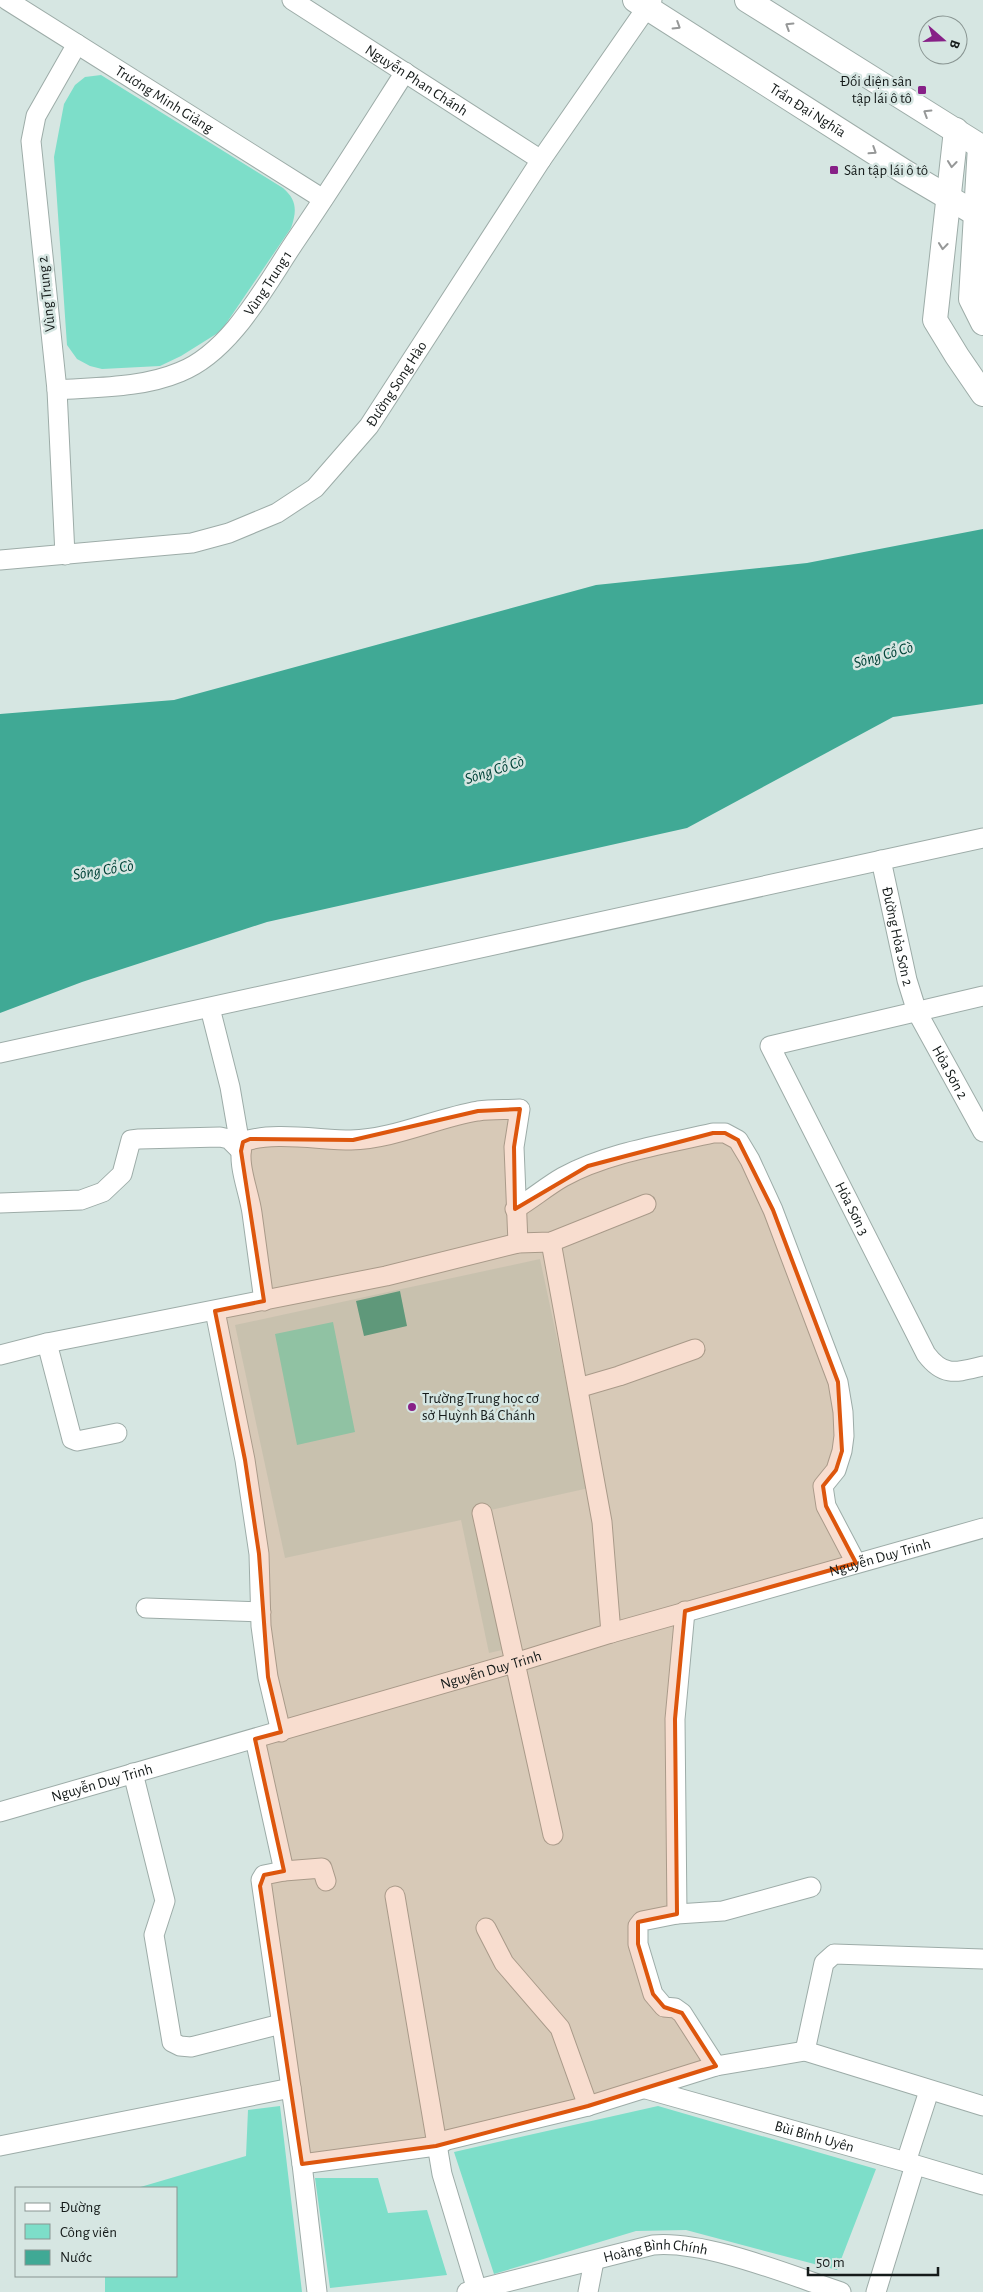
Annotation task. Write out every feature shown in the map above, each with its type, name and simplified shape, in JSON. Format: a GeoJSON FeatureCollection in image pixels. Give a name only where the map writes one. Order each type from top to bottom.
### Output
{"type":"FeatureCollection","features":[{"type":"Feature","properties":{"kind":"main road"},"geometry":{"type":"LineString","coordinates":[[747,0],[981,147],[979,216],[971,299],[983,323]]}},
{"type":"Feature","properties":{"kind":"main road","name":"Trần Đại Nghĩa"},"geometry":{"type":"LineString","coordinates":[[645,2],[948,198],[979,216]]}},
{"type":"Feature","properties":{"kind":"main road"},"geometry":{"type":"LineString","coordinates":[[956,130],[935,320],[983,394]]}},
{"type":"Feature","properties":{"kind":"street","name":"Trương Minh Giảng"},"geometry":{"type":"LineString","coordinates":[[7,0],[323,199]]}},
{"type":"Feature","properties":{"kind":"street","name":"Nguyễn Phan Chánh"},"geometry":{"type":"LineString","coordinates":[[292,0],[541,160]]}},
{"type":"Feature","properties":{"kind":"street","name":"Đường Song Hào"},"geometry":{"type":"LineString","coordinates":[[0,560],[192,544],[229,533],[277,512],[315,488],[369,426],[645,2]]}},
{"type":"Feature","properties":{"kind":"street","name":"Vùng Trung 2"},"geometry":{"type":"LineString","coordinates":[[65,554],[57,390],[31,141],[36,116],[77,44]]}},
{"type":"Feature","properties":{"kind":"street","name":"Vùng Trung 1"},"geometry":{"type":"LineString","coordinates":[[57,390],[147,383],[181,372],[206,357],[229,336],[248,312],[405,72]]}},
{"type":"Feature","properties":{"kind":"street"},"geometry":{"type":"LineString","coordinates":[[0,1053],[983,838]]}},
{"type":"Feature","properties":{"kind":"street","name":"Đường Hỏa Sơn 2"},"geometry":{"type":"LineString","coordinates":[[881,860],[907,980],[917,1012]]}},
{"type":"Feature","properties":{"kind":"street"},"geometry":{"type":"LineString","coordinates":[[917,1012],[983,996]]}},
{"type":"Feature","properties":{"kind":"street"},"geometry":{"type":"LineString","coordinates":[[210,1008],[230,1087],[252,1213],[264,1301]]}},
{"type":"Feature","properties":{"kind":"street","name":"Hỏa Sơn 3"},"geometry":{"type":"LineString","coordinates":[[917,1012],[770,1046],[926,1354],[938,1368],[955,1372],[983,1366]]}},
{"type":"Feature","properties":{"kind":"street","name":"Hỏa Sơn 2"},"geometry":{"type":"LineString","coordinates":[[917,1012],[983,1132]]}},
{"type":"Feature","properties":{"kind":"street"},"geometry":{"type":"LineString","coordinates":[[240,1150],[243,1142],[250,1139],[353,1140],[429,1124],[478,1111],[520,1109],[514,1148],[518,1243]]}},
{"type":"Feature","properties":{"kind":"street"},"geometry":{"type":"LineString","coordinates":[[516,1209],[562,1178],[588,1166],[713,1133],[725,1132],[738,1140],[773,1210],[838,1382],[843,1412],[844,1436],[842,1451],[836,1470],[823,1486],[826,1506],[856,1563]]}},
{"type":"Feature","properties":{"kind":"street"},"geometry":{"type":"LineString","coordinates":[[0,1204],[81,1200],[103,1192],[122,1174],[131,1140],[220,1137],[229,1139],[240,1150]]}},
{"type":"Feature","properties":{"kind":"street"},"geometry":{"type":"LineString","coordinates":[[0,1356],[47,1343],[386,1276],[518,1243],[551,1242],[646,1204]]}},
{"type":"Feature","properties":{"kind":"street"},"geometry":{"type":"LineString","coordinates":[[551,1242],[602,1522],[611,1632]]}},
{"type":"Feature","properties":{"kind":"street"},"geometry":{"type":"LineString","coordinates":[[215,1311],[245,1460],[259,1554],[261,1612],[268,1677],[281,1732]]}},
{"type":"Feature","properties":{"kind":"street"},"geometry":{"type":"LineString","coordinates":[[47,1343],[72,1439],[77,1441],[117,1434]]}},
{"type":"Feature","properties":{"kind":"street"},"geometry":{"type":"LineString","coordinates":[[578,1388],[628,1373],[695,1349]]}},
{"type":"Feature","properties":{"kind":"street"},"geometry":{"type":"LineString","coordinates":[[482,1513],[553,1835]]}},
{"type":"Feature","properties":{"kind":"street","name":"Nguyễn Duy Trinh"},"geometry":{"type":"LineString","coordinates":[[0,1812],[281,1732],[514,1663],[611,1632],[983,1528]]}},
{"type":"Feature","properties":{"kind":"street"},"geometry":{"type":"LineString","coordinates":[[146,1608],[261,1612]]}},
{"type":"Feature","properties":{"kind":"street"},"geometry":{"type":"LineString","coordinates":[[677,1914],[674,1719],[685,1611]]}},
{"type":"Feature","properties":{"kind":"street"},"geometry":{"type":"LineString","coordinates":[[255,1739],[284,1871]]}},
{"type":"Feature","properties":{"kind":"street"},"geometry":{"type":"LineString","coordinates":[[133,1773],[165,1901],[154,1935],[172,2042],[180,2046],[191,2047],[281,2024]]}},
{"type":"Feature","properties":{"kind":"street"},"geometry":{"type":"LineString","coordinates":[[316,2292],[302,2164],[260,1880],[264,1875],[284,1871],[322,1868],[326,1881]]}},
{"type":"Feature","properties":{"kind":"street"},"geometry":{"type":"LineString","coordinates":[[716,2066],[682,2013],[674,2008],[664,2007],[653,1994],[638,1944],[638,1926],[642,1921],[677,1914],[723,1912],[811,1887]]}},
{"type":"Feature","properties":{"kind":"street"},"geometry":{"type":"LineString","coordinates":[[395,1896],[436,2146],[472,2291]]}},
{"type":"Feature","properties":{"kind":"street"},"geometry":{"type":"LineString","coordinates":[[486,1928],[504,1964],[560,2028],[588,2106]]}},
{"type":"Feature","properties":{"kind":"street"},"geometry":{"type":"LineString","coordinates":[[805,2051],[824,1963],[834,1954],[983,1959]]}},
{"type":"Feature","properties":{"kind":"street"},"geometry":{"type":"LineString","coordinates":[[302,2164],[436,2146],[447,2140],[588,2106],[716,2066],[805,2051],[929,2091],[983,2106]]}},
{"type":"Feature","properties":{"kind":"street"},"geometry":{"type":"LineString","coordinates":[[0,2146],[291,2088]]}},
{"type":"Feature","properties":{"kind":"street","name":"Bùi Bỉnh Uyên"},"geometry":{"type":"LineString","coordinates":[[646,2089],[983,2185]]}},
{"type":"Feature","properties":{"kind":"street"},"geometry":{"type":"LineString","coordinates":[[876,2292],[929,2091]]}},
{"type":"Feature","properties":{"kind":"street","name":"Hoàng Bình Chính"},"geometry":{"type":"LineString","coordinates":[[472,2291],[653,2245],[671,2243],[739,2259],[841,2292]]}},
{"type":"Feature","properties":{"kind":"street"},"geometry":{"type":"LineString","coordinates":[[588,2292],[594,2261]]}},
{"type":"Feature","properties":{"kind":"highlighted area"},"geometry":{"type":"Polygon","coordinates":[[[520,1109],[514,1147],[515,1209],[588,1166],[713,1133],[725,1133],[738,1140],[773,1210],[838,1382],[842,1451],[836,1470],[823,1486],[826,1506],[856,1563],[685,1611],[675,1719],[677,1914],[638,1922],[638,1944],[653,1994],[664,2007],[682,2013],[716,2066],[588,2106],[436,2146],[302,2164],[260,1886],[264,1875],[284,1871],[255,1739],[281,1732],[268,1677],[259,1554],[245,1460],[215,1311],[264,1301],[241,1151],[243,1142],[250,1139],[353,1140],[478,1111],[520,1109]]]}},
{"type":"Feature","properties":{"kind":"shaded area","name":"Trường Trung học cơ sở Huỳnh Bá Chánh"},"geometry":{"type":"Polygon","coordinates":[[[540,1259],[589,1488],[486,1511],[515,1647],[489,1653],[461,1520],[285,1558],[235,1325],[540,1259]]]}},
{"type":"Feature","properties":{"kind":"green space"},"geometry":{"type":"Polygon","coordinates":[[[101,75],[283,188],[288,192],[293,201],[295,211],[291,228],[221,331],[181,356],[160,366],[102,369],[90,366],[77,359],[67,345],[54,157],[64,104],[75,85],[85,77],[101,75]]]}},
{"type":"Feature","properties":{"kind":"green space"},"geometry":{"type":"Polygon","coordinates":[[[333,1322],[355,1432],[297,1445],[275,1334],[333,1322]]]}},
{"type":"Feature","properties":{"kind":"green space"},"geometry":{"type":"Polygon","coordinates":[[[280,2106],[302,2292],[105,2292],[105,2277],[178,2277],[178,2187],[140,2187],[246,2156],[248,2110],[280,2106]]]}},
{"type":"Feature","properties":{"kind":"green space"},"geometry":{"type":"Polygon","coordinates":[[[658,2106],[876,2169],[837,2270],[686,2230],[636,2231],[494,2274],[454,2152],[658,2106]]]}},
{"type":"Feature","properties":{"kind":"green space"},"geometry":{"type":"Polygon","coordinates":[[[315,2178],[378,2178],[388,2213],[427,2210],[447,2275],[330,2288],[315,2178]]]}},
{"type":"Feature","properties":{"kind":"water","name":"Sông Cổ Cò"},"geometry":{"type":"Polygon","coordinates":[[[983,529],[983,704],[893,717],[687,828],[267,922],[82,982],[0,1013],[0,714],[174,700],[596,585],[807,563],[983,529]]]}},
{"type":"Feature","properties":{"kind":"water"},"geometry":{"type":"Polygon","coordinates":[[[400,1291],[407,1326],[364,1336],[356,1301],[400,1291]]]}},
{"type":"Feature","properties":{"kind":"place","name":"Đối diện sân tập lái ô tô"},"geometry":{"type":"Point","coordinates":[922,90]}},
{"type":"Feature","properties":{"kind":"place","name":"Sân tập lái ô tô"},"geometry":{"type":"Point","coordinates":[834,170]}},
{"type":"Feature","properties":{"kind":"place","name":"Trường Trung học cơ sở Huỳnh Bá Chánh"},"geometry":{"type":"Point","coordinates":[412,1407]}}]}
